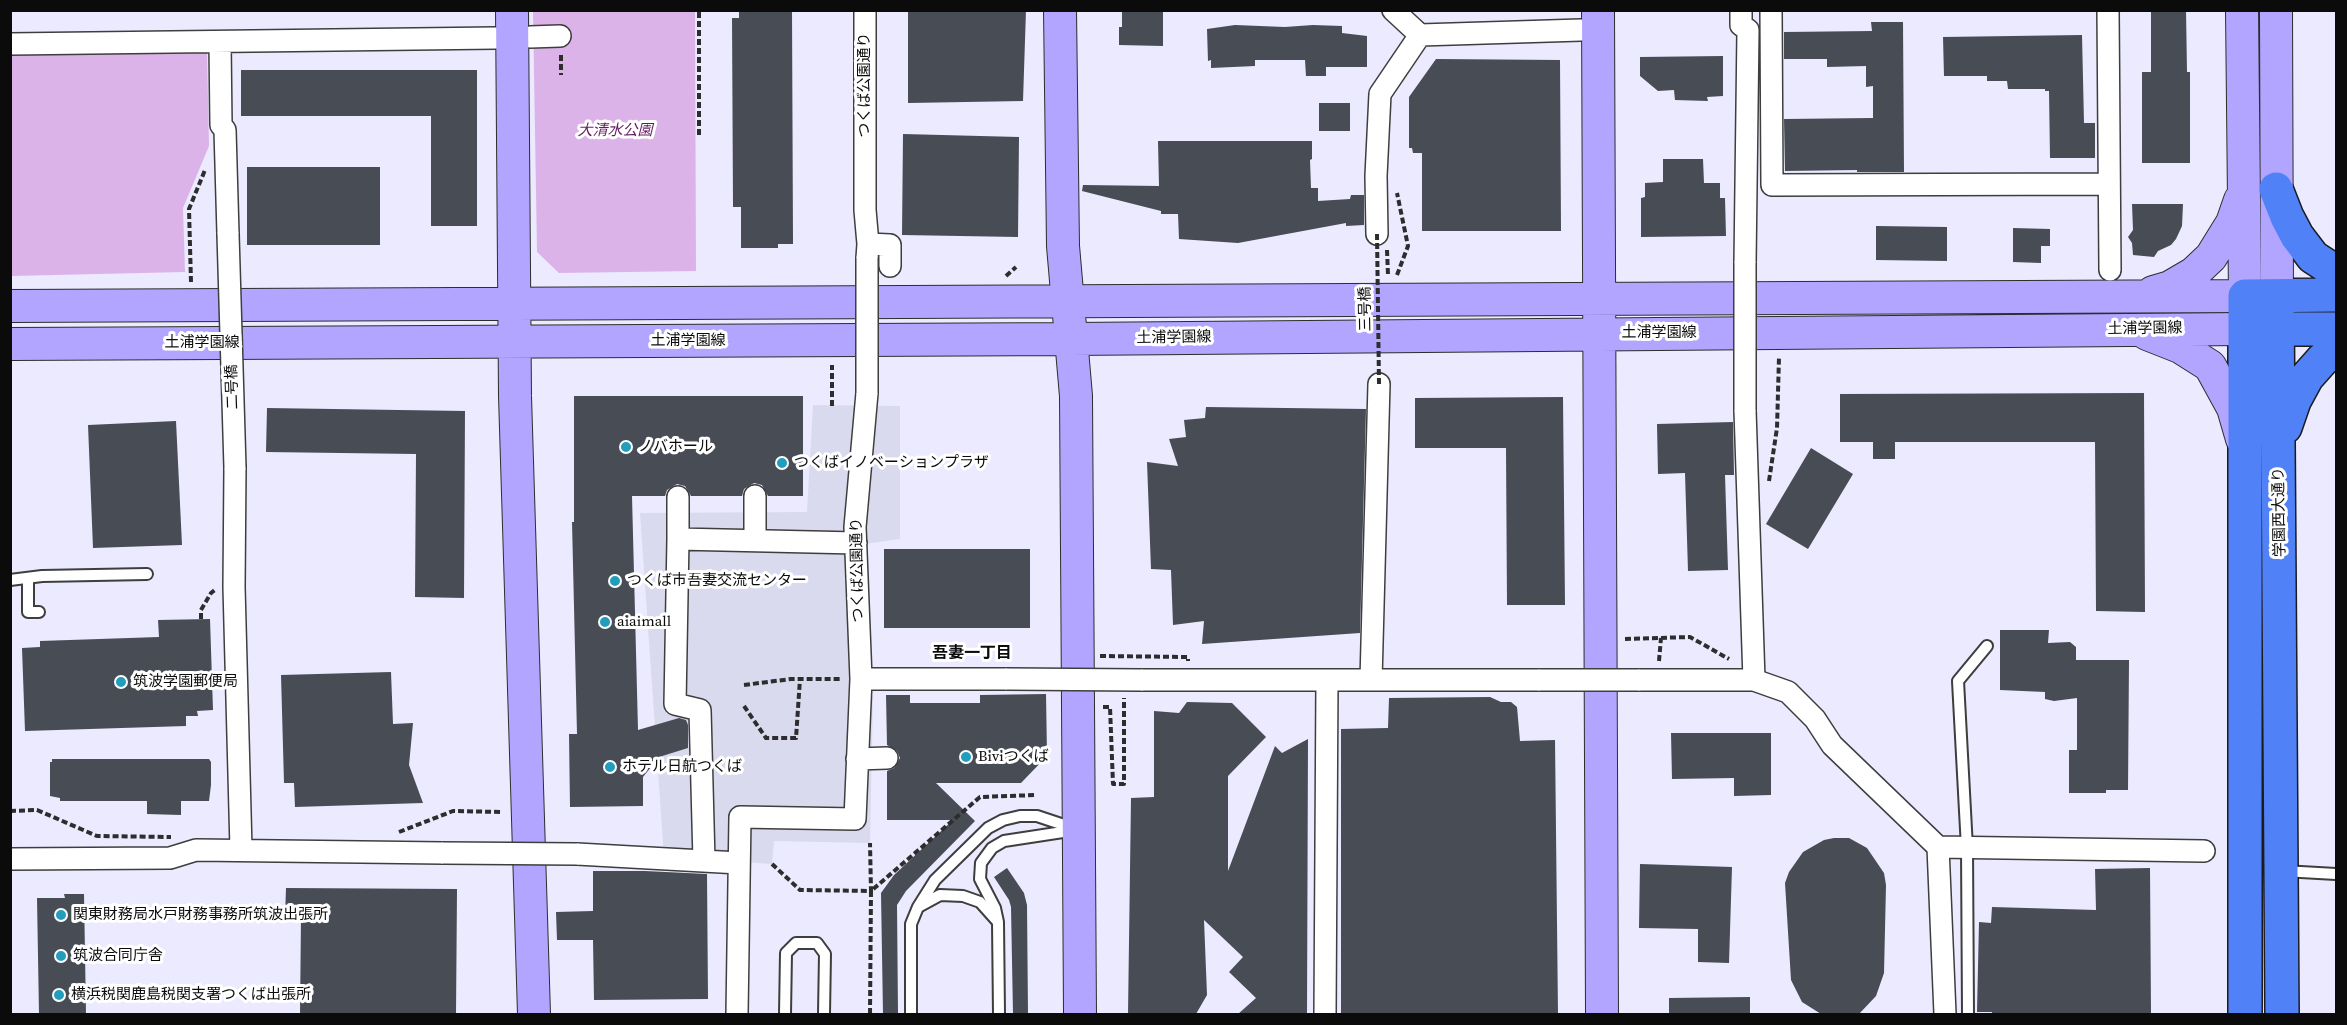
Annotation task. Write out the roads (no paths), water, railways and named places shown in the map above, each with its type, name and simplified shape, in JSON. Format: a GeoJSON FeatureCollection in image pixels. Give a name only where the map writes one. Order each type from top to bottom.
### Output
{"type":"FeatureCollection","features":[{"type":"Feature","properties":{"kind":"highway"},"geometry":{"type":"LineString","coordinates":[[2276,189],[2297,236],[2313,257],[2337,272]]}},
{"type":"Feature","properties":{"kind":"highway"},"geometry":{"type":"LineString","coordinates":[[2245,1014],[2245,296],[2337,295]]}},
{"type":"Feature","properties":{"kind":"highway","name":"学園西大通り"},"geometry":{"type":"LineString","coordinates":[[2277,296],[2283,872],[2282,1014]]}},
{"type":"Feature","properties":{"kind":"highway","name":"土浦学園線"},"geometry":{"type":"LineString","coordinates":[[2245,328],[2337,329]]}},
{"type":"Feature","properties":{"kind":"highway"},"geometry":{"type":"LineString","coordinates":[[2279,455],[2286,422],[2300,389],[2318,364],[2337,350]]}},
{"type":"Feature","properties":{"kind":"main road"},"geometry":{"type":"LineString","coordinates":[[512,10],[514,340],[534,1014]]}},
{"type":"Feature","properties":{"kind":"main road"},"geometry":{"type":"LineString","coordinates":[[1060,10],[1063,246],[1076,396],[1080,1014]]}},
{"type":"Feature","properties":{"kind":"main road"},"geometry":{"type":"LineString","coordinates":[[10,306],[1068,302],[1600,297],[2245,296],[2242,10]]}},
{"type":"Feature","properties":{"kind":"main road","name":"学園西大通り"},"geometry":{"type":"LineString","coordinates":[[2276,10],[2277,296]]}},
{"type":"Feature","properties":{"kind":"main road"},"geometry":{"type":"LineString","coordinates":[[1590,20],[1601,333],[1602,1014]]}},
{"type":"Feature","properties":{"kind":"main road"},"geometry":{"type":"LineString","coordinates":[[2132,297],[2170,287],[2194,273],[2211,257],[2232,223],[2244,191]]}},
{"type":"Feature","properties":{"kind":"main road","name":"土浦学園線"},"geometry":{"type":"LineString","coordinates":[[10,344],[1072,339],[2245,328]]}},
{"type":"Feature","properties":{"kind":"main road"},"geometry":{"type":"LineString","coordinates":[[2132,329],[2180,346],[2210,366],[2233,408],[2246,454]]}},
{"type":"Feature","properties":{"kind":"street","name":"つくば公園通り"},"geometry":{"type":"LineString","coordinates":[[737,1014],[740,817],[855,819],[861,679],[855,527],[867,393],[865,10]]}},
{"type":"Feature","properties":{"kind":"street"},"geometry":{"type":"LineString","coordinates":[[1393,10],[1420,36],[1590,20]]}},
{"type":"Feature","properties":{"kind":"street"},"geometry":{"type":"LineString","coordinates":[[1741,10],[1741,25],[1748,30],[1745,410],[1754,677]]}},
{"type":"Feature","properties":{"kind":"street"},"geometry":{"type":"LineString","coordinates":[[1771,10],[1772,185],[2108,184]]}},
{"type":"Feature","properties":{"kind":"street"},"geometry":{"type":"LineString","coordinates":[[2108,10],[2110,270]]}},
{"type":"Feature","properties":{"kind":"street"},"geometry":{"type":"LineString","coordinates":[[530,37],[560,36]]}},
{"type":"Feature","properties":{"kind":"street"},"geometry":{"type":"LineString","coordinates":[[1377,234],[1376,154],[1380,94],[1420,36]]}},
{"type":"Feature","properties":{"kind":"street"},"geometry":{"type":"LineString","coordinates":[[10,44],[496,38]]}},
{"type":"Feature","properties":{"kind":"street","name":"二号橋"},"geometry":{"type":"LineString","coordinates":[[220,43],[221,125],[225,130],[235,468],[234,586],[242,849]]}},
{"type":"Feature","properties":{"kind":"street"},"geometry":{"type":"LineString","coordinates":[[868,251],[890,245],[890,266]]}},
{"type":"Feature","properties":{"kind":"street"},"geometry":{"type":"LineString","coordinates":[[1371,680],[1379,384]]}},
{"type":"Feature","properties":{"kind":"street"},"geometry":{"type":"LineString","coordinates":[[678,496],[675,704],[700,710],[696,739],[704,861]]}},
{"type":"Feature","properties":{"kind":"street"},"geometry":{"type":"LineString","coordinates":[[755,496],[755,540]]}},
{"type":"Feature","properties":{"kind":"street"},"geometry":{"type":"LineString","coordinates":[[678,539],[856,543]]}},
{"type":"Feature","properties":{"kind":"street"},"geometry":{"type":"LineString","coordinates":[[861,679],[1638,680],[1754,677],[1788,692],[1815,718],[1832,745],[1938,847],[2204,851]]}},
{"type":"Feature","properties":{"kind":"street"},"geometry":{"type":"LineString","coordinates":[[1325,1014],[1327,680]]}},
{"type":"Feature","properties":{"kind":"street"},"geometry":{"type":"LineString","coordinates":[[857,759],[887,758]]}},
{"type":"Feature","properties":{"kind":"street"},"geometry":{"type":"LineString","coordinates":[[1938,847],[1945,1014]]}},
{"type":"Feature","properties":{"kind":"street"},"geometry":{"type":"LineString","coordinates":[[10,859],[170,858],[196,850],[242,849],[577,854],[739,863]]}},
{"type":"Feature","properties":{"kind":"lane"},"geometry":{"type":"LineString","coordinates":[[10,580],[42,576],[147,574]]}},
{"type":"Feature","properties":{"kind":"lane"},"geometry":{"type":"LineString","coordinates":[[28,579],[28,612],[39,612]]}},
{"type":"Feature","properties":{"kind":"lane"},"geometry":{"type":"LineString","coordinates":[[1968,1014],[1966,848],[1958,681],[1987,646]]}},
{"type":"Feature","properties":{"kind":"lane"},"geometry":{"type":"LineString","coordinates":[[911,1014],[911,924],[918,907],[935,880],[987,828],[1003,820],[1020,816],[1037,816],[1079,830]]}},
{"type":"Feature","properties":{"kind":"lane"},"geometry":{"type":"LineString","coordinates":[[999,1014],[998,922],[995,908],[980,879],[981,863],[993,848],[1004,841],[1079,830]]}},
{"type":"Feature","properties":{"kind":"lane"},"geometry":{"type":"LineString","coordinates":[[2283,872],[2337,874]]}},
{"type":"Feature","properties":{"kind":"lane"},"geometry":{"type":"LineString","coordinates":[[918,907],[940,895],[963,896],[980,902],[998,922]]}},
{"type":"Feature","properties":{"kind":"lane"},"geometry":{"type":"LineString","coordinates":[[785,1014],[786,953],[796,943],[817,943],[825,954],[824,1014]]}},
{"type":"Feature","properties":{"kind":"place","name":"ノバホール"},"geometry":{"type":"Point","coordinates":[626,447]}},
{"type":"Feature","properties":{"kind":"place","name":"つくばイノベーションプラザ"},"geometry":{"type":"Point","coordinates":[782,463]}},
{"type":"Feature","properties":{"kind":"place","name":"つくば市吾妻交流センター"},"geometry":{"type":"Point","coordinates":[615,581]}},
{"type":"Feature","properties":{"kind":"place","name":"aiaimall"},"geometry":{"type":"Point","coordinates":[605,622]}},
{"type":"Feature","properties":{"kind":"place","name":"筑波学園郵便局"},"geometry":{"type":"Point","coordinates":[121,682]}},
{"type":"Feature","properties":{"kind":"place","name":"Biviつくば"},"geometry":{"type":"Point","coordinates":[966,757]}},
{"type":"Feature","properties":{"kind":"place","name":"ホテル日航つくば"},"geometry":{"type":"Point","coordinates":[610,767]}},
{"type":"Feature","properties":{"kind":"place","name":"関東財務局水戸財務事務所筑波出張所"},"geometry":{"type":"Point","coordinates":[61,915]}},
{"type":"Feature","properties":{"kind":"place","name":"筑波合同庁舎"},"geometry":{"type":"Point","coordinates":[61,956]}},
{"type":"Feature","properties":{"kind":"place","name":"横浜税関鹿島税関支署つくば出張所"},"geometry":{"type":"Point","coordinates":[59,995]}},
{"type":"Feature","properties":{"kind":"district","name":"吾妻一丁目"},"geometry":{"type":"Point","coordinates":[972,654]}},
{"type":"Feature","properties":{"kind":"park label","name":"大清水公園"},"geometry":{"type":"Point","coordinates":[615,131]}}]}
